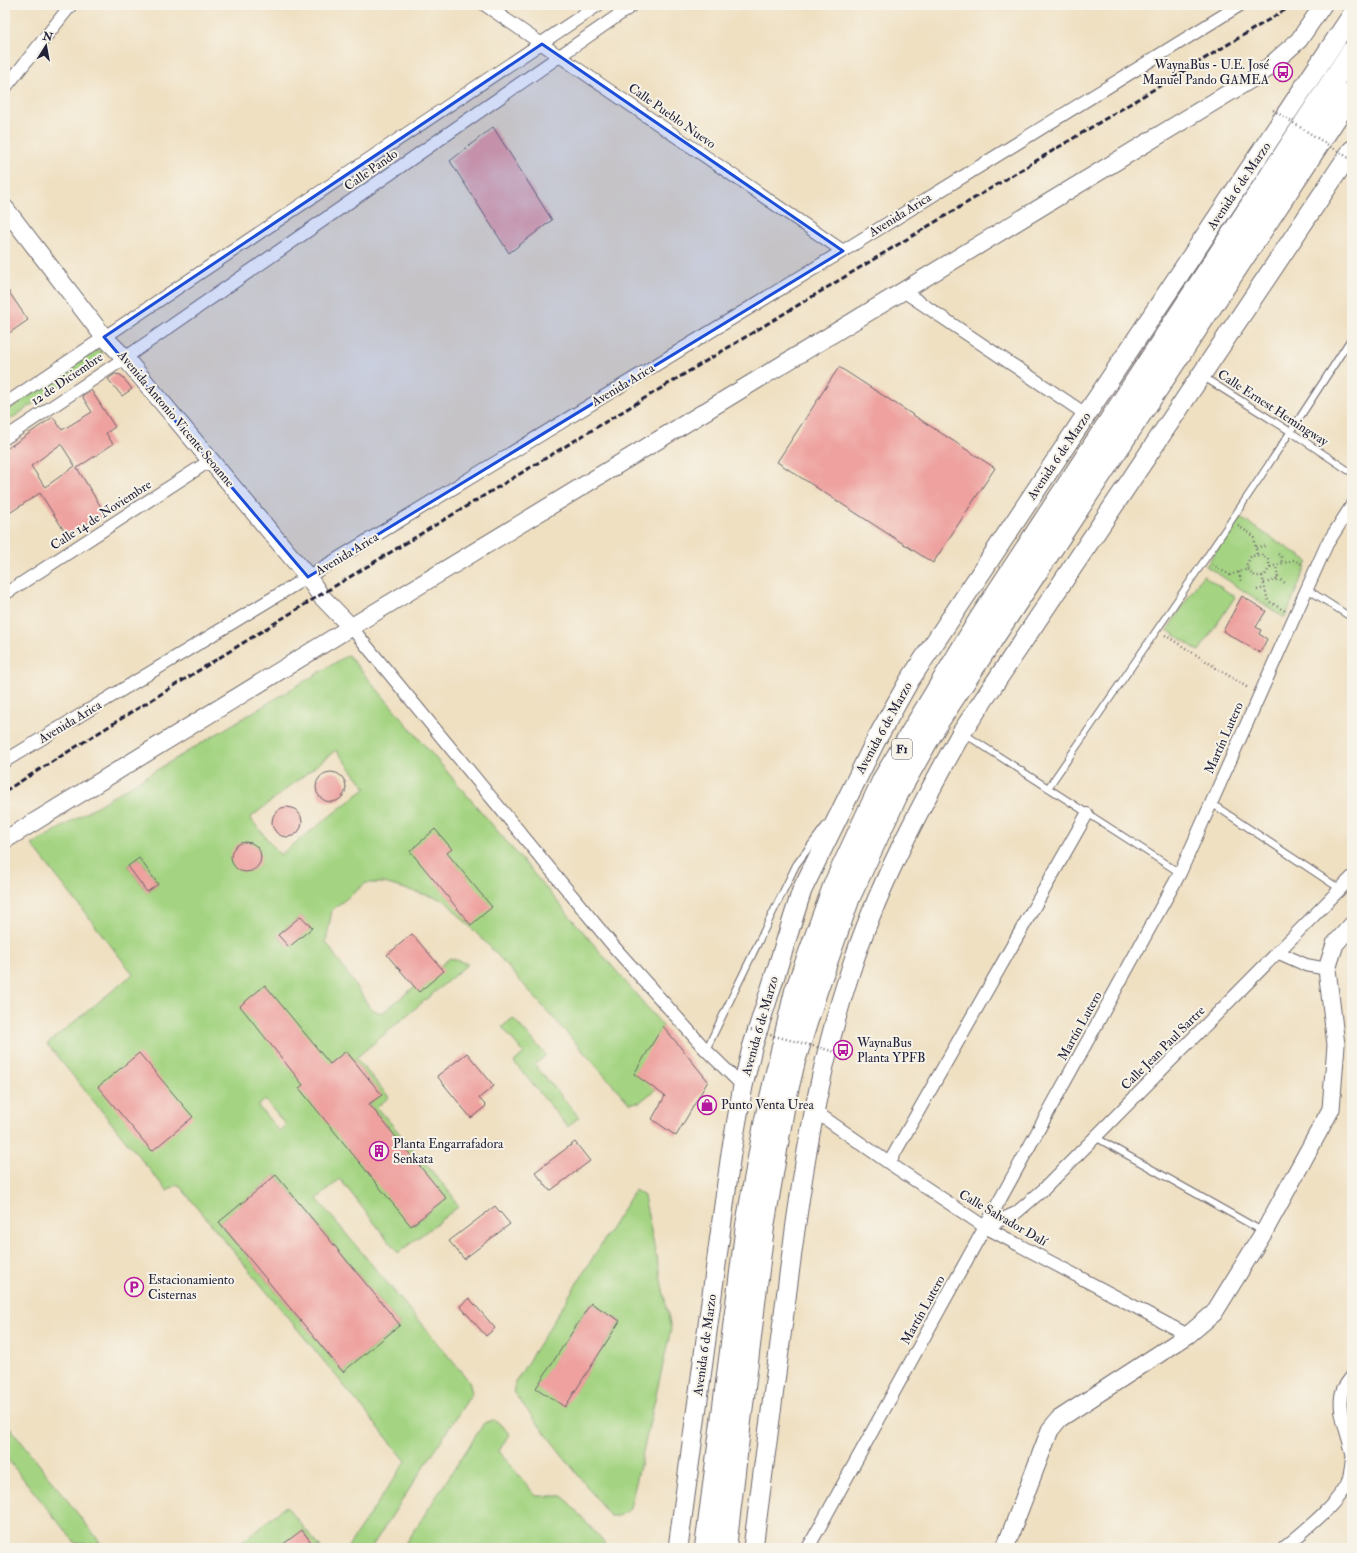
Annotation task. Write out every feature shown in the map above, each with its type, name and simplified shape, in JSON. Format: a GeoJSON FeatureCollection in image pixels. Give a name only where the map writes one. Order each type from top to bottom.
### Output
{"type":"FeatureCollection","features":[{"type":"Feature","properties":{"kind":"highway","name":"Avenida 6 de Marzo"},"geometry":{"type":"LineString","coordinates":[[706,1548],[747,1225],[766,1119],[796,991],[835,884],[884,779],[981,618],[1352,52]]}},
{"type":"Feature","properties":{"kind":"highway","name":"F1"},"geometry":{"type":"LineString","coordinates":[[725,1548],[763,1227],[784,1103],[794,1061],[817,988],[849,897],[898,792],[938,721],[1352,92]]}},
{"type":"Feature","properties":{"kind":"main road"},"geometry":{"type":"LineString","coordinates":[[5,840],[351,627],[1262,72],[1299,40],[1323,5]]}},
{"type":"Feature","properties":{"kind":"main road","name":"Avenida 6 de Marzo"},"geometry":{"type":"LineString","coordinates":[[678,1548],[722,1219],[743,1086],[764,1006],[802,890],[845,799],[909,681],[1352,15]]}},
{"type":"Feature","properties":{"kind":"main road"},"geometry":{"type":"LineString","coordinates":[[753,1548],[795,1229],[813,1110],[850,971],[875,906],[923,801],[962,732],[1352,150]]}},
{"type":"Feature","properties":{"kind":"main road","name":"Avenida Antonio Vicente Seoanne"},"geometry":{"type":"LineString","coordinates":[[5,208],[104,337],[125,358],[211,460],[308,577],[320,595],[351,627]]}},
{"type":"Feature","properties":{"kind":"main road"},"geometry":{"type":"LineString","coordinates":[[1005,1548],[1050,1430],[1059,1419],[1188,1335],[1214,1313],[1264,1232],[1331,1109],[1336,1045],[1327,970],[1335,944],[1352,925]]}},
{"type":"Feature","properties":{"kind":"street"},"geometry":{"type":"LineString","coordinates":[[5,88],[71,5]]}},
{"type":"Feature","properties":{"kind":"street","name":"Calle Pueblo Nuevo"},"geometry":{"type":"LineString","coordinates":[[485,5],[843,251]]}},
{"type":"Feature","properties":{"kind":"street","name":"Calle Pando"},"geometry":{"type":"LineString","coordinates":[[104,337],[598,5]]}},
{"type":"Feature","properties":{"kind":"street","name":"Calle Pando"},"geometry":{"type":"LineString","coordinates":[[125,358],[633,5]]}},
{"type":"Feature","properties":{"kind":"street","name":"Avenida Arica"},"geometry":{"type":"LineString","coordinates":[[5,761],[843,251],[1240,5]]}},
{"type":"Feature","properties":{"kind":"street"},"geometry":{"type":"LineString","coordinates":[[903,291],[1087,415]]}},
{"type":"Feature","properties":{"kind":"street","name":"12 de Diciembre"},"geometry":{"type":"LineString","coordinates":[[5,404],[104,337]]}},
{"type":"Feature","properties":{"kind":"street","name":"12 de Diciembre"},"geometry":{"type":"LineString","coordinates":[[5,438],[125,358]]}},
{"type":"Feature","properties":{"kind":"street","name":"Calle 14 de Noviembre"},"geometry":{"type":"LineString","coordinates":[[5,594],[211,460]]}},
{"type":"Feature","properties":{"kind":"street","name":"Martín Lutero"},"geometry":{"type":"LineString","coordinates":[[808,1548],[1180,873],[1258,695],[1327,544],[1352,506]]}},
{"type":"Feature","properties":{"kind":"street"},"geometry":{"type":"LineString","coordinates":[[351,627],[614,948],[706,1050],[743,1086]]}},
{"type":"Feature","properties":{"kind":"street"},"geometry":{"type":"LineString","coordinates":[[889,1163],[1087,814]]}},
{"type":"Feature","properties":{"kind":"street","name":"Calle Jean Paul Sartre"},"geometry":{"type":"LineString","coordinates":[[985,1227],[1016,1213],[1044,1189],[1276,952],[1352,877]]}},
{"type":"Feature","properties":{"kind":"street"},"geometry":{"type":"LineString","coordinates":[[1276,952],[1306,965],[1327,970]]}},
{"type":"Feature","properties":{"kind":"street","name":"Calle Salvador Dalí"},"geometry":{"type":"LineString","coordinates":[[813,1110],[985,1227],[1188,1335]]}},
{"type":"Feature","properties":{"kind":"street"},"geometry":{"type":"LineString","coordinates":[[1352,1376],[1343,1390],[1342,1404],[1352,1454]]}},
{"type":"Feature","properties":{"kind":"street"},"geometry":{"type":"LineString","coordinates":[[1284,1548],[1333,1503],[1346,1485],[1352,1459]]}},
{"type":"Feature","properties":{"kind":"lane"},"geometry":{"type":"LineString","coordinates":[[1048,788],[1158,630],[1291,432],[1352,337]]}},
{"type":"Feature","properties":{"kind":"lane","name":"Calle Ernest Hemingway"},"geometry":{"type":"LineString","coordinates":[[1201,375],[1352,473]]}},
{"type":"Feature","properties":{"kind":"lane"},"geometry":{"type":"LineString","coordinates":[[1306,589],[1352,618]]}},
{"type":"Feature","properties":{"kind":"lane"},"geometry":{"type":"LineString","coordinates":[[962,732],[1180,873]]}},
{"type":"Feature","properties":{"kind":"lane"},"geometry":{"type":"LineString","coordinates":[[706,1050],[796,865],[845,799]]}},
{"type":"Feature","properties":{"kind":"lane"},"geometry":{"type":"LineString","coordinates":[[1211,802],[1340,889]]}},
{"type":"Feature","properties":{"kind":"lane"},"geometry":{"type":"LineString","coordinates":[[1095,1137],[1264,1232]]}},
{"type":"Feature","properties":{"kind":"path"},"geometry":{"type":"LineString","coordinates":[[1273,110],[1352,160]]}},
{"type":"Feature","properties":{"kind":"path"},"geometry":{"type":"LineString","coordinates":[[1234,524],[1254,536],[1257,555]]}},
{"type":"Feature","properties":{"kind":"path"},"geometry":{"type":"LineString","coordinates":[[1256,547],[1265,546]]}},
{"type":"Feature","properties":{"kind":"path"},"geometry":{"type":"LineString","coordinates":[[1278,554],[1281,556],[1282,564]]}},
{"type":"Feature","properties":{"kind":"path"},"geometry":{"type":"LineString","coordinates":[[1257,555],[1262,555],[1268,559],[1270,567],[1265,575],[1257,577],[1250,573],[1247,564],[1251,556],[1257,555]]}},
{"type":"Feature","properties":{"kind":"path"},"geometry":{"type":"LineString","coordinates":[[1270,567],[1294,560],[1306,566]]}},
{"type":"Feature","properties":{"kind":"path"},"geometry":{"type":"LineString","coordinates":[[1206,566],[1214,565],[1230,575],[1248,569]]}},
{"type":"Feature","properties":{"kind":"path"},"geometry":{"type":"LineString","coordinates":[[1276,566],[1277,578]]}},
{"type":"Feature","properties":{"kind":"path"},"geometry":{"type":"LineString","coordinates":[[1239,572],[1241,581]]}},
{"type":"Feature","properties":{"kind":"path"},"geometry":{"type":"LineString","coordinates":[[1262,576],[1268,601],[1287,612]]}},
{"type":"Feature","properties":{"kind":"path"},"geometry":{"type":"LineString","coordinates":[[1277,578],[1285,583]]}},
{"type":"Feature","properties":{"kind":"path"},"geometry":{"type":"LineString","coordinates":[[1264,584],[1277,578]]}},
{"type":"Feature","properties":{"kind":"path"},"geometry":{"type":"LineString","coordinates":[[1257,590],[1265,588]]}},
{"type":"Feature","properties":{"kind":"path"},"geometry":{"type":"LineString","coordinates":[[1158,630],[1258,695]]}},
{"type":"Feature","properties":{"kind":"path"},"geometry":{"type":"LineString","coordinates":[[747,1029],[844,1054]]}},
{"type":"Feature","properties":{"kind":"highlighted area"},"geometry":{"type":"Polygon","coordinates":[[[542,44],[843,251],[308,577],[104,337],[542,44]]]}},
{"type":"Feature","properties":{"kind":"green space"},"geometry":{"type":"Polygon","coordinates":[[[97,349],[102,352],[101,357],[5,423],[5,412],[97,349]]]}},
{"type":"Feature","properties":{"kind":"green space"},"geometry":{"type":"Polygon","coordinates":[[[1239,517],[1308,561],[1285,618],[1206,566],[1239,517]]]}},
{"type":"Feature","properties":{"kind":"green space"},"geometry":{"type":"Polygon","coordinates":[[[1203,575],[1235,597],[1199,651],[1167,630],[1203,575]]]}},
{"type":"Feature","properties":{"kind":"green space"},"geometry":{"type":"Polygon","coordinates":[[[348,655],[663,1026],[656,1089],[640,1102],[629,1103],[491,948],[444,900],[384,883],[366,883],[332,910],[326,942],[371,1009],[382,1013],[450,958],[468,964],[356,1058],[389,1097],[377,1107],[452,1195],[458,1207],[398,1253],[340,1179],[317,1199],[469,1381],[472,1393],[371,1548],[347,1548],[406,1461],[178,1184],[167,1191],[47,1044],[133,974],[32,845],[348,655]],[[336,750],[250,818],[280,855],[366,788],[336,750]],[[139,858],[128,866],[147,892],[158,884],[139,858]],[[301,916],[278,935],[288,947],[311,928],[301,916]],[[346,1051],[300,1088],[412,1226],[445,1198],[369,1104],[381,1094],[346,1051]],[[265,1100],[258,1106],[279,1131],[286,1125],[265,1100]],[[276,1175],[219,1222],[343,1372],[400,1325],[276,1175]]]}},
{"type":"Feature","properties":{"kind":"green space"},"geometry":{"type":"Polygon","coordinates":[[[513,1018],[546,1055],[535,1065],[579,1117],[568,1127],[514,1062],[524,1053],[502,1027],[513,1018]]]}},
{"type":"Feature","properties":{"kind":"green space"},"geometry":{"type":"Polygon","coordinates":[[[635,1190],[644,1196],[671,1329],[630,1509],[619,1516],[610,1516],[513,1392],[516,1381],[635,1190]],[[591,1303],[537,1388],[565,1406],[620,1321],[591,1303]]]}},
{"type":"Feature","properties":{"kind":"green space"},"geometry":{"type":"Polygon","coordinates":[[[494,1420],[502,1425],[509,1434],[499,1451],[536,1496],[563,1496],[609,1548],[403,1548],[484,1423],[494,1420]]]}},
{"type":"Feature","properties":{"kind":"green space"},"geometry":{"type":"Polygon","coordinates":[[[5,1421],[100,1542],[96,1545],[75,1543],[5,1456],[5,1421]]]}},
{"type":"Feature","properties":{"kind":"green space"},"geometry":{"type":"Polygon","coordinates":[[[286,1506],[321,1548],[315,1548],[302,1530],[285,1548],[235,1548],[286,1506]]]}},
{"type":"Feature","properties":{"kind":"building"},"geometry":{"type":"Polygon","coordinates":[[[493,127],[552,220],[509,253],[450,161],[493,127]]]}},
{"type":"Feature","properties":{"kind":"building"},"geometry":{"type":"Polygon","coordinates":[[[5,286],[28,320],[5,336],[5,286]]]}},
{"type":"Feature","properties":{"kind":"building"},"geometry":{"type":"Polygon","coordinates":[[[839,367],[995,468],[933,563],[777,462],[839,367]]]}},
{"type":"Feature","properties":{"kind":"building"},"geometry":{"type":"Polygon","coordinates":[[[115,374],[121,375],[132,389],[122,396],[108,379],[115,374]]]}},
{"type":"Feature","properties":{"kind":"building"},"geometry":{"type":"Polygon","coordinates":[[[91,390],[115,427],[106,433],[113,444],[77,468],[106,515],[89,526],[87,523],[67,535],[40,493],[5,516],[5,450],[53,417],[62,430],[92,412],[82,396],[91,390]],[[61,444],[31,466],[45,487],[75,466],[61,444]]]}},
{"type":"Feature","properties":{"kind":"building"},"geometry":{"type":"Polygon","coordinates":[[[1242,596],[1266,611],[1256,627],[1261,630],[1259,634],[1267,639],[1260,653],[1223,631],[1242,596]]]}},
{"type":"Feature","properties":{"kind":"building"},"geometry":{"type":"Polygon","coordinates":[[[331,772],[342,776],[346,787],[342,798],[331,802],[320,798],[316,787],[320,776],[331,772]]]}},
{"type":"Feature","properties":{"kind":"building"},"geometry":{"type":"Polygon","coordinates":[[[287,807],[298,811],[302,822],[298,833],[287,837],[276,833],[272,822],[276,811],[287,807]]]}},
{"type":"Feature","properties":{"kind":"building"},"geometry":{"type":"Polygon","coordinates":[[[435,829],[452,849],[447,853],[492,907],[471,925],[410,851],[435,829]]]}},
{"type":"Feature","properties":{"kind":"building"},"geometry":{"type":"Polygon","coordinates":[[[246,842],[257,846],[261,857],[257,868],[246,872],[235,868],[231,857],[235,846],[246,842]]]}},
{"type":"Feature","properties":{"kind":"building"},"geometry":{"type":"Polygon","coordinates":[[[139,858],[158,884],[147,892],[128,866],[139,858]]]}},
{"type":"Feature","properties":{"kind":"building"},"geometry":{"type":"Polygon","coordinates":[[[301,916],[312,928],[289,947],[278,935],[301,916]]]}},
{"type":"Feature","properties":{"kind":"building"},"geometry":{"type":"Polygon","coordinates":[[[412,934],[444,971],[419,992],[387,955],[412,934]]]}},
{"type":"Feature","properties":{"kind":"building","name":"Planta Engarrafadora Senkata"},"geometry":{"type":"Polygon","coordinates":[[[265,985],[330,1064],[346,1051],[382,1095],[369,1104],[446,1198],[411,1226],[299,1088],[303,1085],[240,1006],[265,985]]]}},
{"type":"Feature","properties":{"kind":"building"},"geometry":{"type":"Polygon","coordinates":[[[663,1026],[708,1081],[676,1136],[652,1119],[665,1096],[634,1074],[663,1026]]]}},
{"type":"Feature","properties":{"kind":"building"},"geometry":{"type":"Polygon","coordinates":[[[139,1053],[193,1117],[152,1151],[98,1087],[139,1053]]]}},
{"type":"Feature","properties":{"kind":"building"},"geometry":{"type":"Polygon","coordinates":[[[467,1053],[494,1086],[479,1098],[486,1106],[471,1118],[437,1076],[467,1053]]]}},
{"type":"Feature","properties":{"kind":"building"},"geometry":{"type":"Polygon","coordinates":[[[575,1142],[590,1161],[550,1191],[535,1172],[575,1142]]]}},
{"type":"Feature","properties":{"kind":"building"},"geometry":{"type":"Polygon","coordinates":[[[276,1175],[400,1325],[343,1372],[219,1222],[276,1175]]]}},
{"type":"Feature","properties":{"kind":"building"},"geometry":{"type":"Polygon","coordinates":[[[495,1206],[510,1224],[464,1259],[449,1241],[495,1206]]]}},
{"type":"Feature","properties":{"kind":"building"},"geometry":{"type":"Polygon","coordinates":[[[469,1298],[495,1328],[486,1336],[460,1306],[469,1298]]]}},
{"type":"Feature","properties":{"kind":"building"},"geometry":{"type":"Polygon","coordinates":[[[591,1303],[620,1321],[565,1407],[536,1388],[591,1303]]]}},
{"type":"Feature","properties":{"kind":"building"},"geometry":{"type":"Polygon","coordinates":[[[302,1530],[315,1548],[278,1548],[302,1530]]]}},
{"type":"Feature","properties":{"kind":"railway"},"geometry":{"type":"LineString","coordinates":[[5,791],[320,595],[1293,5]]}},
{"type":"Feature","properties":{"kind":"place","name":"WaynaBus - U.E. José Manuel Pando GAMEA"},"geometry":{"type":"Point","coordinates":[1283,72]}},
{"type":"Feature","properties":{"kind":"place","name":"WaynaBus Planta YPFB"},"geometry":{"type":"Point","coordinates":[843,1050]}},
{"type":"Feature","properties":{"kind":"place","name":"Punto Venta Urea"},"geometry":{"type":"Point","coordinates":[707,1105]}},
{"type":"Feature","properties":{"kind":"place","name":"Planta Engarrafadora Senkata"},"geometry":{"type":"Point","coordinates":[379,1151]}},
{"type":"Feature","properties":{"kind":"place","name":"Estacionamiento Cisternas"},"geometry":{"type":"Point","coordinates":[134,1287]}}]}
